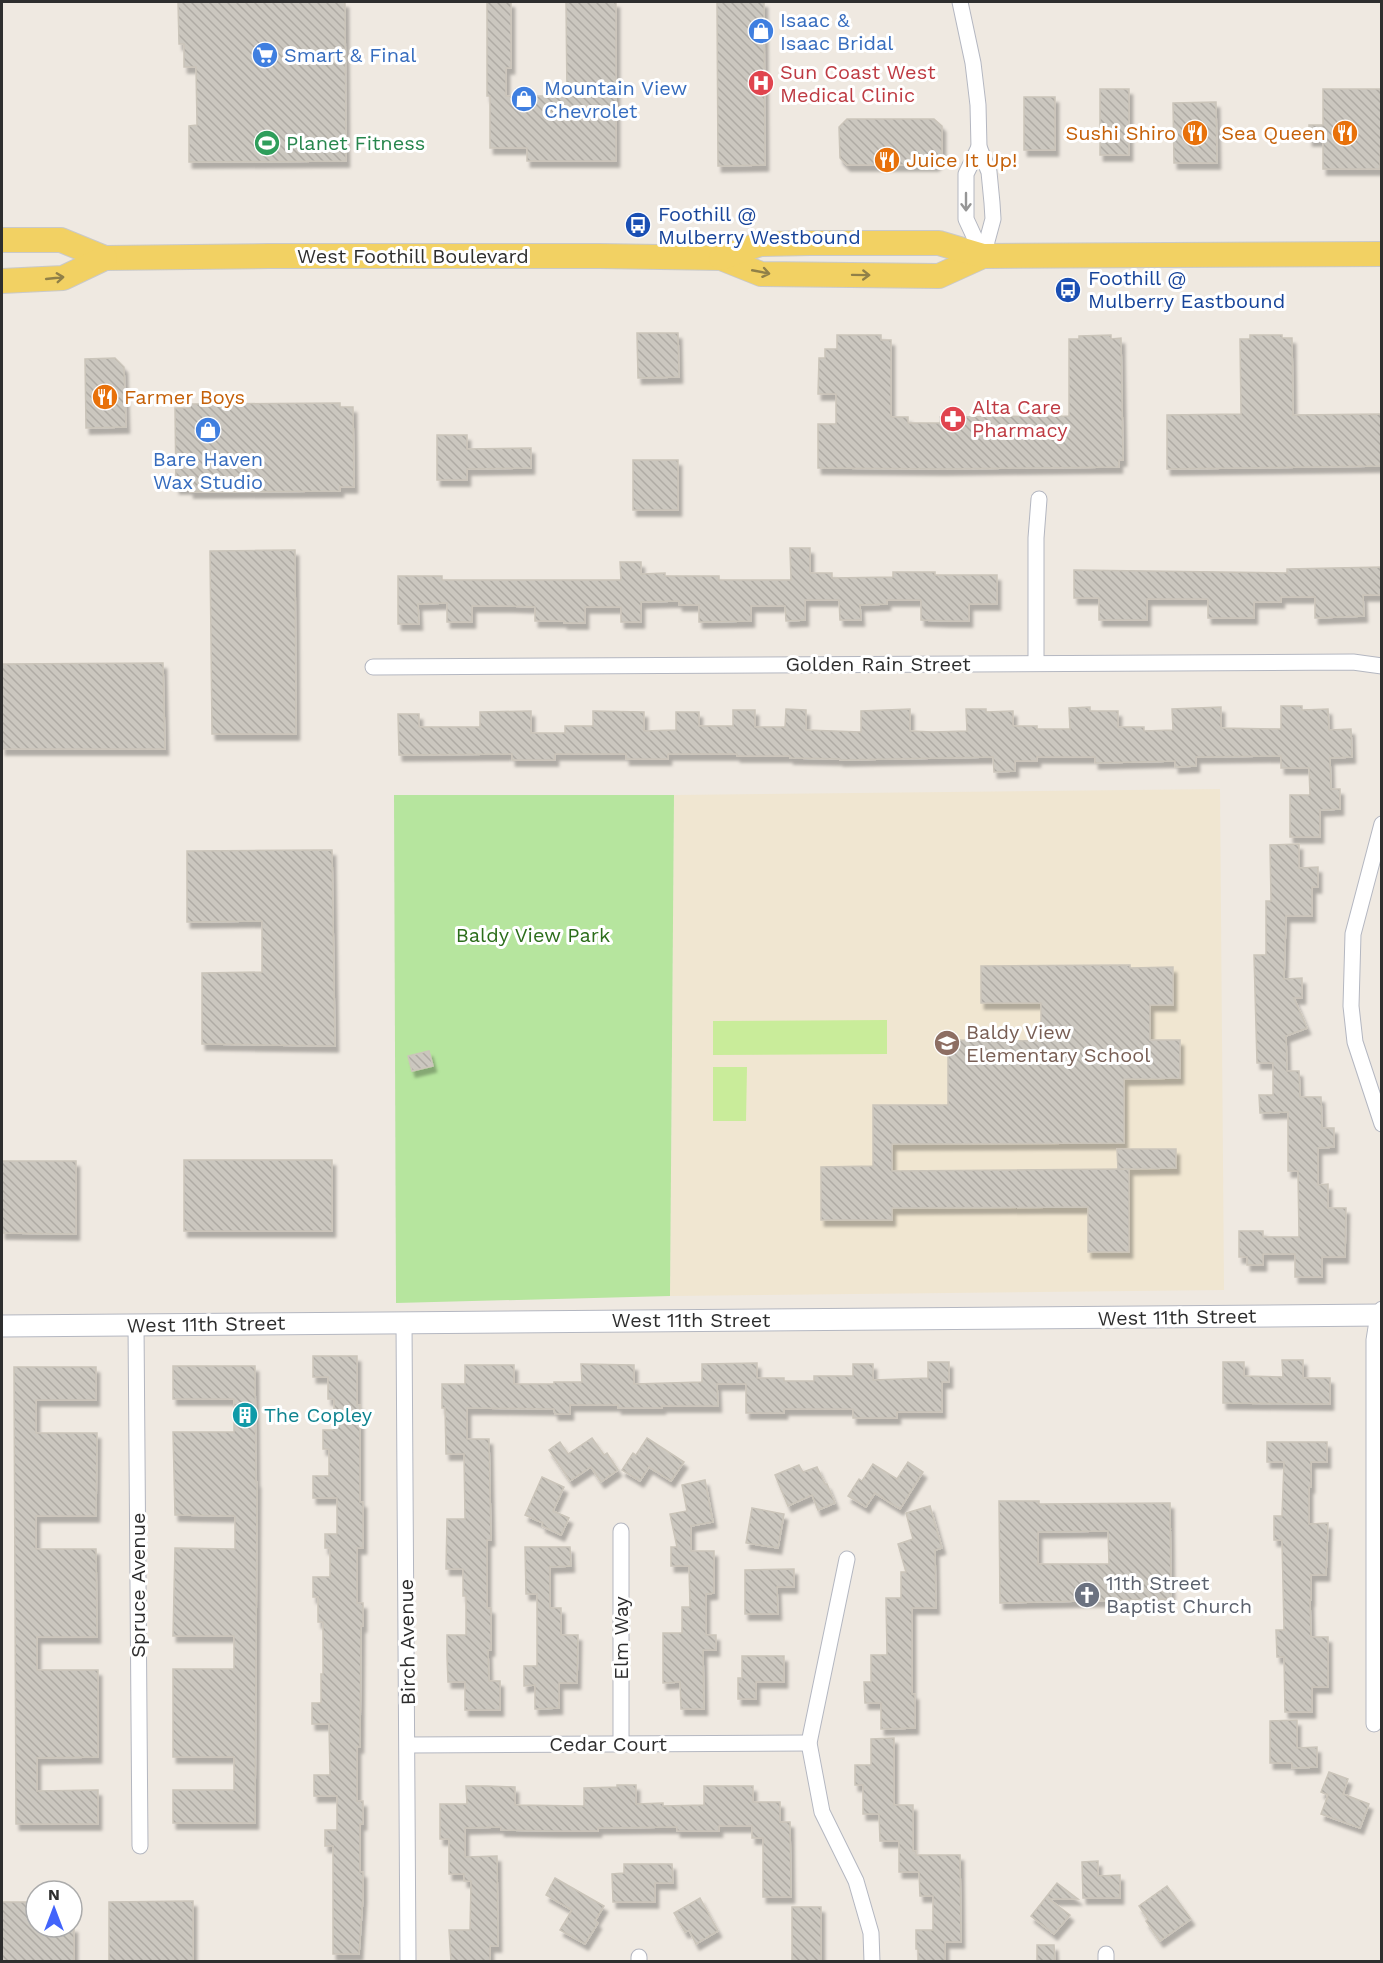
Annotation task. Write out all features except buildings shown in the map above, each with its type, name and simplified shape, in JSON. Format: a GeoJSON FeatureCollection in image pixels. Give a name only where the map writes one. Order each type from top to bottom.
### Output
{"type":"FeatureCollection","features":[{"type":"Feature","properties":{"kind":"main road","name":"West Foothill Boulevard"},"geometry":{"type":"LineString","coordinates":[[2,240],[61,240],[105,258],[577,256],[721,258],[760,244],[821,243],[939,243],[983,256],[1382,254]]}},
{"type":"Feature","properties":{"kind":"main road","name":"West Foothill Boulevard"},"geometry":{"type":"LineString","coordinates":[[721,258],[760,274],[939,276],[983,256]]}},
{"type":"Feature","properties":{"kind":"main road","name":"West Foothill Boulevard"},"geometry":{"type":"LineString","coordinates":[[2,281],[63,278],[105,258]]}},
{"type":"Feature","properties":{"kind":"street"},"geometry":{"type":"LineString","coordinates":[[960,2],[973,63],[978,105],[979,147],[989,172],[993,219],[983,256]]}},
{"type":"Feature","properties":{"kind":"street"},"geometry":{"type":"LineString","coordinates":[[979,147],[966,174],[966,219],[983,256]]}},
{"type":"Feature","properties":{"kind":"street"},"geometry":{"type":"LineString","coordinates":[[1036,663],[1036,538],[1039,499]]}},
{"type":"Feature","properties":{"kind":"street","name":"Golden Rain Street"},"geometry":{"type":"LineString","coordinates":[[373,667],[1353,662],[1382,666]]}},
{"type":"Feature","properties":{"kind":"street"},"geometry":{"type":"LineString","coordinates":[[1382,824],[1353,934],[1351,1006],[1355,1042],[1382,1124]]}},
{"type":"Feature","properties":{"kind":"street"},"geometry":{"type":"LineString","coordinates":[[1366,1078],[1382,1074]]}},
{"type":"Feature","properties":{"kind":"street"},"geometry":{"type":"LineString","coordinates":[[1374,1724],[1374,1340],[1380,1313]]}},
{"type":"Feature","properties":{"kind":"street","name":"West 11th Street"},"geometry":{"type":"LineString","coordinates":[[2,1326],[1380,1313]]}},
{"type":"Feature","properties":{"kind":"street","name":"Birch Avenue"},"geometry":{"type":"LineString","coordinates":[[404,1322],[408,1962]]}},
{"type":"Feature","properties":{"kind":"street","name":"Spruce Avenue"},"geometry":{"type":"LineString","coordinates":[[136,1324],[140,1846]]}},
{"type":"Feature","properties":{"kind":"street","name":"Elm Way"},"geometry":{"type":"LineString","coordinates":[[621,1531],[621,1744]]}},
{"type":"Feature","properties":{"kind":"street"},"geometry":{"type":"LineString","coordinates":[[847,1559],[809,1743],[822,1812],[856,1881],[872,1933],[872,1962]]}},
{"type":"Feature","properties":{"kind":"street","name":"Cedar Court"},"geometry":{"type":"LineString","coordinates":[[408,1745],[809,1743]]}},
{"type":"Feature","properties":{"kind":"shaded area","name":"Baldy View Elementary School"},"geometry":{"type":"Polygon","coordinates":[[[1220,789],[1224,1290],[670,1296],[674,795],[1220,789]]]}},
{"type":"Feature","properties":{"kind":"green space","name":"Baldy View Park"},"geometry":{"type":"Polygon","coordinates":[[[394,795],[674,795],[670,1296],[396,1303],[394,795]]]}},
{"type":"Feature","properties":{"kind":"green space"},"geometry":{"type":"Polygon","coordinates":[[[887,1020],[887,1054],[713,1055],[713,1021],[887,1020]]]}},
{"type":"Feature","properties":{"kind":"green space"},"geometry":{"type":"Polygon","coordinates":[[[713,1067],[747,1067],[746,1121],[713,1121],[713,1067]]]}},
{"type":"Feature","properties":{"kind":"place","name":"Isaac & Isaac Bridal"},"geometry":{"type":"Point","coordinates":[761,31]}},
{"type":"Feature","properties":{"kind":"place","name":"Smart & Final"},"geometry":{"type":"Point","coordinates":[265,55]}},
{"type":"Feature","properties":{"kind":"place","name":"Sun Coast West Medical Clinic"},"geometry":{"type":"Point","coordinates":[761,83]}},
{"type":"Feature","properties":{"kind":"place","name":"Mountain View Chevrolet"},"geometry":{"type":"Point","coordinates":[524,99]}},
{"type":"Feature","properties":{"kind":"place","name":"Sushi Shiro"},"geometry":{"type":"Point","coordinates":[1195,133]}},
{"type":"Feature","properties":{"kind":"place","name":"Sea Queen"},"geometry":{"type":"Point","coordinates":[1345,133]}},
{"type":"Feature","properties":{"kind":"place","name":"Planet Fitness"},"geometry":{"type":"Point","coordinates":[267,143]}},
{"type":"Feature","properties":{"kind":"place","name":"Juice It Up!"},"geometry":{"type":"Point","coordinates":[887,160]}},
{"type":"Feature","properties":{"kind":"place","name":"Foothill @ Mulberry Westbound"},"geometry":{"type":"Point","coordinates":[638,225]}},
{"type":"Feature","properties":{"kind":"place","name":"Foothill @ Mulberry Eastbound"},"geometry":{"type":"Point","coordinates":[1068,290]}},
{"type":"Feature","properties":{"kind":"place","name":"Farmer Boys"},"geometry":{"type":"Point","coordinates":[105,397]}},
{"type":"Feature","properties":{"kind":"place","name":"Alta Care Pharmacy"},"geometry":{"type":"Point","coordinates":[953,419]}},
{"type":"Feature","properties":{"kind":"place","name":"Bare Haven Wax Studio"},"geometry":{"type":"Point","coordinates":[208,430]}},
{"type":"Feature","properties":{"kind":"place","name":"Baldy View Elementary School"},"geometry":{"type":"Point","coordinates":[947,1043]}},
{"type":"Feature","properties":{"kind":"place","name":"The Copley"},"geometry":{"type":"Point","coordinates":[245,1415]}},
{"type":"Feature","properties":{"kind":"place","name":"11th Street Baptist Church"},"geometry":{"type":"Point","coordinates":[1087,1595]}}]}
